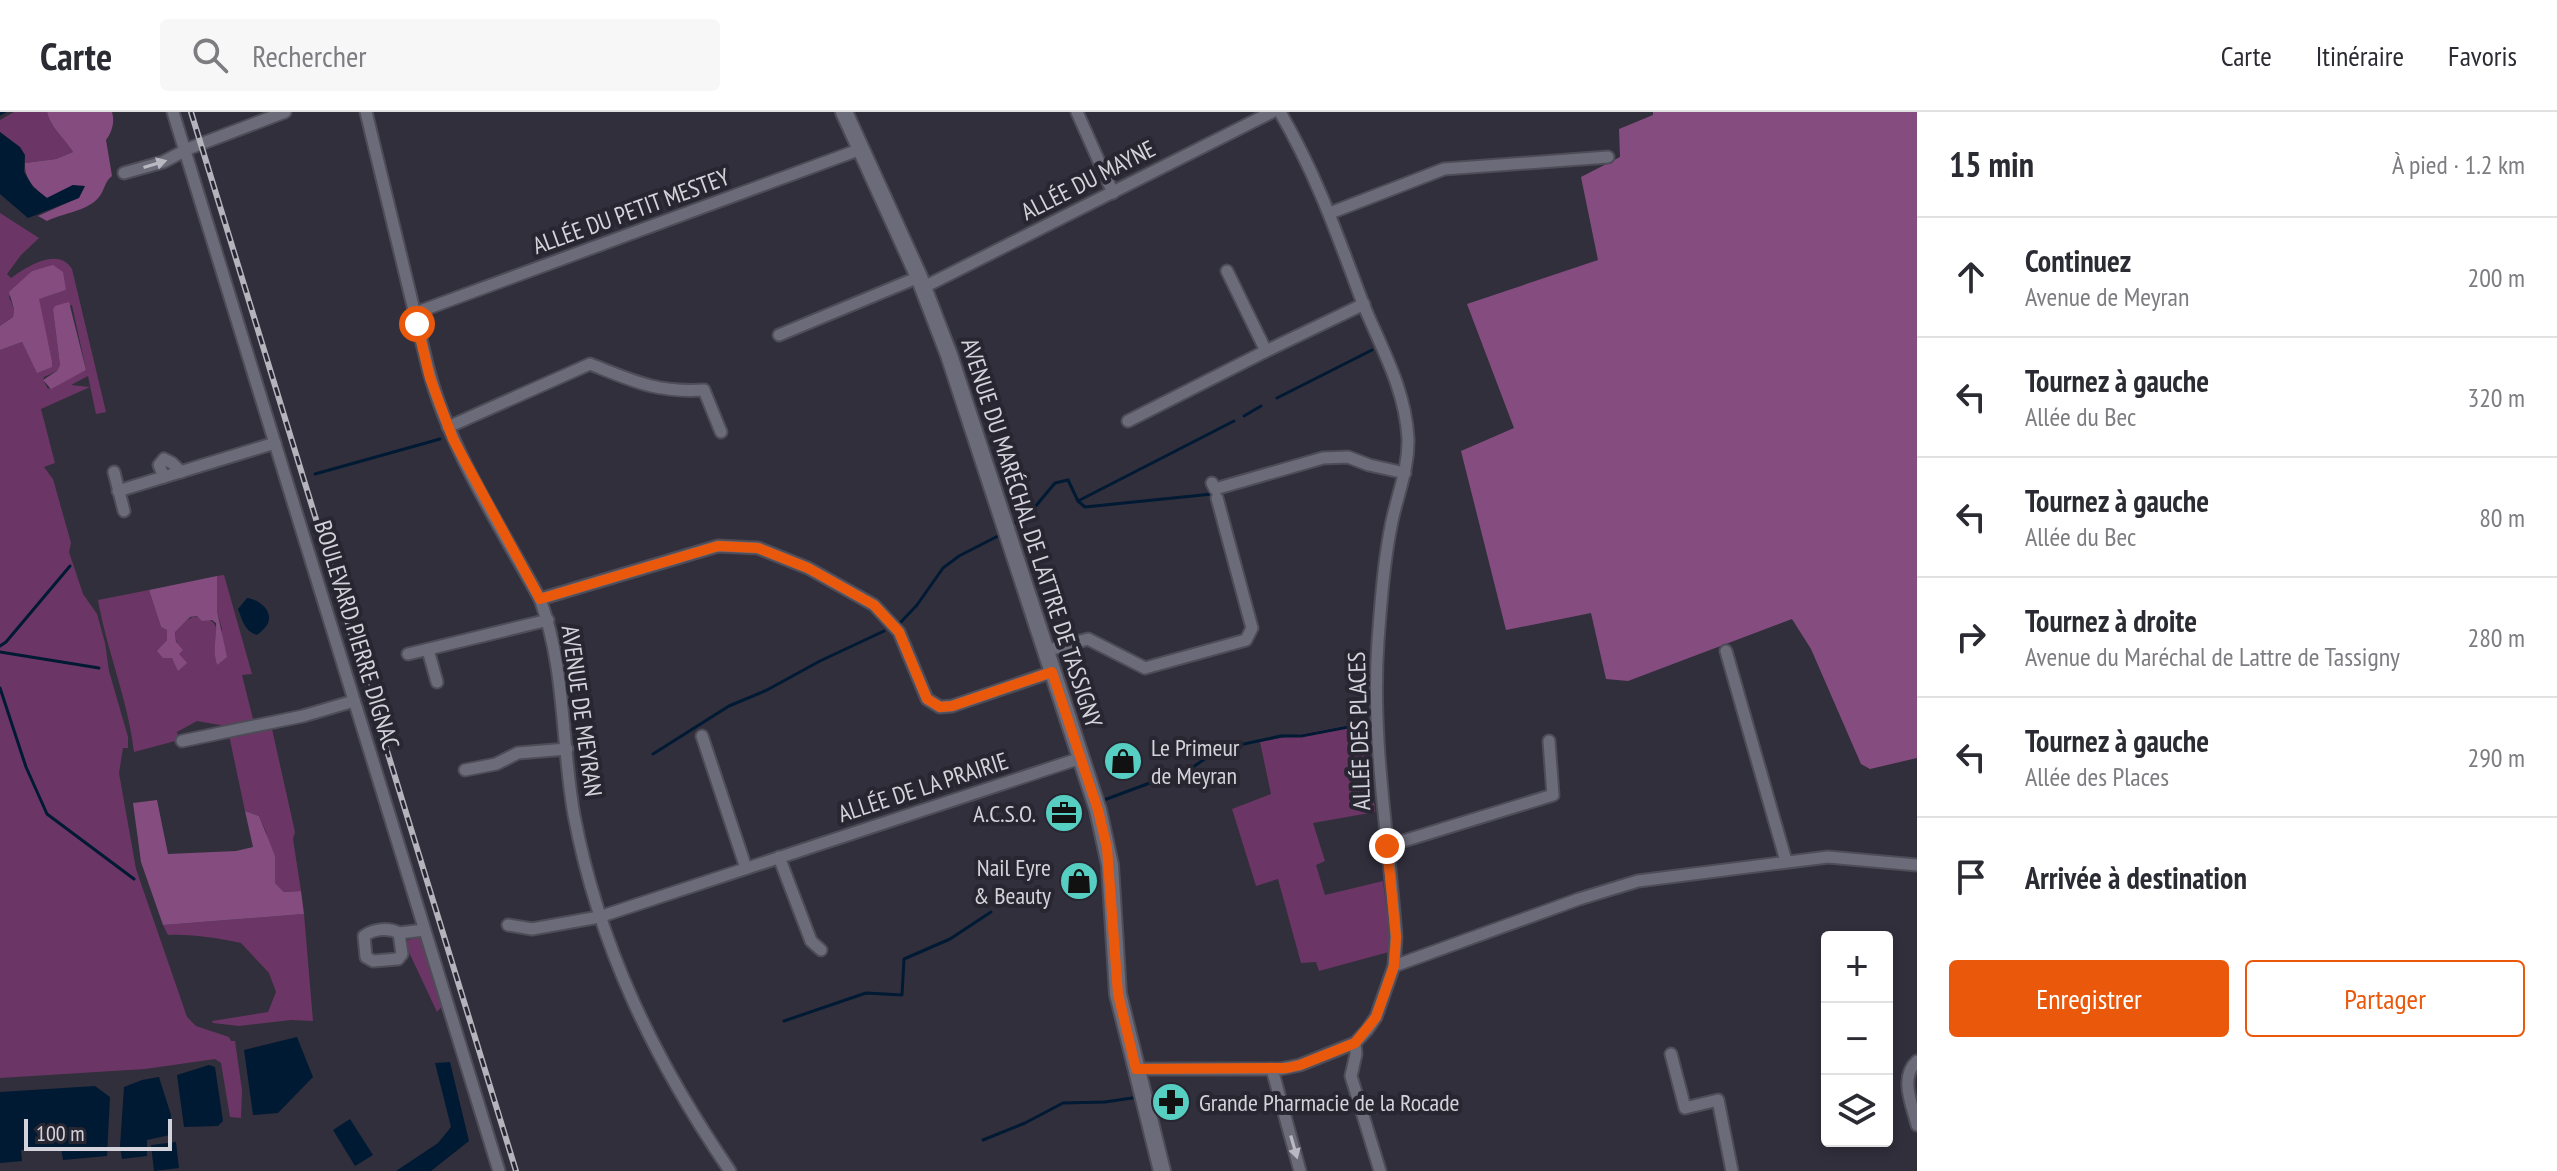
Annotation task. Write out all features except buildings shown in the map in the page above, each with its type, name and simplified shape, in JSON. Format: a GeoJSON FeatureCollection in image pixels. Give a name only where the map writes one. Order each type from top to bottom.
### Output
{"type":"FeatureCollection","features":[{"type":"Feature","properties":{"kind":"main road","name":"AVENUE DU MARÉCHAL DE LATTRE DE TASSIGNY"},"geometry":{"type":"LineString","coordinates":[[844,112],[922,282],[949,355],[1081,758],[1107,848],[1118,994],[1162,1171]]}},
{"type":"Feature","properties":{"kind":"street","name":"BOULEVARD PIERRE DIGNAC"},"geometry":{"type":"LineString","coordinates":[[173,112],[499,1171]]}},
{"type":"Feature","properties":{"kind":"street"},"geometry":{"type":"LineString","coordinates":[[124,173],[163,162],[190,148],[285,112]]}},
{"type":"Feature","properties":{"kind":"street","name":"AVENUE DE MEYRAN"},"geometry":{"type":"LineString","coordinates":[[366,112],[430,378],[448,427],[540,599],[548,620],[559,668],[574,813],[599,917],[620,973],[668,1073],[730,1171]]}},
{"type":"Feature","properties":{"kind":"street"},"geometry":{"type":"LineString","coordinates":[[1077,112],[1113,193]]}},
{"type":"Feature","properties":{"kind":"street","name":"ALLÉE DU MAYNE"},"geometry":{"type":"LineString","coordinates":[[779,335],[922,282],[1113,193],[1272,112]]}},
{"type":"Feature","properties":{"kind":"street","name":"ALLÉE DES PLACES"},"geometry":{"type":"LineString","coordinates":[[1280,112],[1305,155],[1330,213],[1402,396],[1408,438],[1405,473],[1386,555],[1375,698],[1396,937],[1394,966],[1376,1017],[1355,1043]]}},
{"type":"Feature","properties":{"kind":"street","name":"ALLÉE DU PETIT MESTEY"},"geometry":{"type":"LineString","coordinates":[[415,313],[861,149]]}},
{"type":"Feature","properties":{"kind":"street"},"geometry":{"type":"LineString","coordinates":[[1330,213],[1444,169],[1608,157]]}},
{"type":"Feature","properties":{"kind":"street"},"geometry":{"type":"LineString","coordinates":[[1227,271],[1266,351]]}},
{"type":"Feature","properties":{"kind":"street"},"geometry":{"type":"LineString","coordinates":[[1128,421],[1364,304]]}},
{"type":"Feature","properties":{"kind":"street"},"geometry":{"type":"LineString","coordinates":[[448,427],[590,364],[647,387],[667,391],[704,390],[721,432]]}},
{"type":"Feature","properties":{"kind":"street"},"geometry":{"type":"LineString","coordinates":[[118,491],[275,443]]}},
{"type":"Feature","properties":{"kind":"street"},"geometry":{"type":"LineString","coordinates":[[1212,483],[1215,489],[1323,458],[1348,457],[1405,473]]}},
{"type":"Feature","properties":{"kind":"street"},"geometry":{"type":"LineString","coordinates":[[164,477],[159,465],[164,459],[181,472]]}},
{"type":"Feature","properties":{"kind":"street"},"geometry":{"type":"LineString","coordinates":[[114,472],[124,511]]}},
{"type":"Feature","properties":{"kind":"street"},"geometry":{"type":"LineString","coordinates":[[1045,651],[1088,639],[1145,668],[1246,640],[1252,628],[1217,498]]}},
{"type":"Feature","properties":{"kind":"street"},"geometry":{"type":"LineString","coordinates":[[540,599],[718,546],[758,548],[808,568],[874,605],[899,632],[927,699],[940,707],[952,706],[1052,672]]}},
{"type":"Feature","properties":{"kind":"street"},"geometry":{"type":"LineString","coordinates":[[408,654],[548,620]]}},
{"type":"Feature","properties":{"kind":"street"},"geometry":{"type":"LineString","coordinates":[[428,650],[437,682]]}},
{"type":"Feature","properties":{"kind":"street"},"geometry":{"type":"LineString","coordinates":[[1726,651],[1786,861]]}},
{"type":"Feature","properties":{"kind":"street"},"geometry":{"type":"LineString","coordinates":[[182,741],[303,716],[354,701]]}},
{"type":"Feature","properties":{"kind":"street"},"geometry":{"type":"LineString","coordinates":[[702,736],[746,868]]}},
{"type":"Feature","properties":{"kind":"street"},"geometry":{"type":"LineString","coordinates":[[1387,846],[1553,795],[1549,741]]}},
{"type":"Feature","properties":{"kind":"street"},"geometry":{"type":"LineString","coordinates":[[465,770],[496,764],[518,753],[567,749]]}},
{"type":"Feature","properties":{"kind":"street","name":"ALLÉE DE LA PRAIRIE"},"geometry":{"type":"LineString","coordinates":[[508,925],[532,929],[599,917],[1081,758]]}},
{"type":"Feature","properties":{"kind":"street"},"geometry":{"type":"LineString","coordinates":[[779,857],[811,941],[821,950]]}},
{"type":"Feature","properties":{"kind":"street"},"geometry":{"type":"LineString","coordinates":[[1394,966],[1616,887],[1660,878],[1828,857],[1917,865]]}},
{"type":"Feature","properties":{"kind":"street"},"geometry":{"type":"LineString","coordinates":[[399,933],[424,930]]}},
{"type":"Feature","properties":{"kind":"street"},"geometry":{"type":"LineString","coordinates":[[1136,1069],[1272,1069],[1300,1065],[1355,1043],[1351,1076],[1380,1171]]}},
{"type":"Feature","properties":{"kind":"street"},"geometry":{"type":"LineString","coordinates":[[1671,1054],[1685,1108],[1718,1100],[1732,1171]]}},
{"type":"Feature","properties":{"kind":"street"},"geometry":{"type":"LineString","coordinates":[[1917,1061],[1908,1071],[1906,1079],[1917,1125]]}},
{"type":"Feature","properties":{"kind":"street"},"geometry":{"type":"LineString","coordinates":[[1272,1069],[1300,1171]]}},
{"type":"Feature","properties":{"kind":"shaded area"},"geometry":{"type":"Polygon","coordinates":[[[14,112],[47,112],[73,152],[56,159],[25,163],[24,155],[0,132],[0,120],[14,112]]]}},
{"type":"Feature","properties":{"kind":"shaded area"},"geometry":{"type":"Polygon","coordinates":[[[47,112],[112,112],[113,119],[106,140],[112,176],[101,194],[82,209],[47,221],[38,216],[78,198],[73,185],[47,198],[26,174],[25,163],[56,159],[73,152],[47,112]]]}},
{"type":"Feature","properties":{"kind":"shaded area"},"geometry":{"type":"Polygon","coordinates":[[[1653,112],[1917,112],[1917,758],[1870,769],[1861,764],[1811,649],[1792,619],[1628,681],[1606,679],[1591,613],[1506,630],[1461,451],[1514,428],[1467,304],[1598,260],[1581,177],[1620,157],[1619,129],[1653,115],[1653,112]]]}},
{"type":"Feature","properties":{"kind":"shaded area"},"geometry":{"type":"Polygon","coordinates":[[[0,213],[39,238],[7,274],[11,278],[33,264],[51,259],[66,262],[72,269],[106,412],[96,414],[88,376],[71,385],[90,387],[41,409],[55,463],[44,467],[53,479],[71,543],[69,552],[83,594],[97,614],[128,737],[128,748],[123,748],[119,773],[136,869],[187,1017],[196,1026],[235,1041],[242,1090],[241,1118],[230,1117],[221,1063],[215,1059],[145,1069],[0,1078],[0,350],[22,342],[37,372],[52,361],[38,299],[66,290],[53,266],[32,271],[9,297],[14,309],[13,317],[0,326],[0,213]],[[72,305],[53,310],[60,365],[57,371],[43,380],[48,389],[86,370],[72,305]]]}},
{"type":"Feature","properties":{"kind":"shaded area"},"geometry":{"type":"Polygon","coordinates":[[[53,265],[63,272],[66,290],[39,299],[52,367],[37,373],[22,342],[0,350],[0,326],[13,317],[9,292],[32,271],[53,265]]]}},
{"type":"Feature","properties":{"kind":"shaded area"},"geometry":{"type":"Polygon","coordinates":[[[69,302],[86,370],[51,389],[43,380],[57,371],[60,365],[53,310],[55,306],[69,302]]]}},
{"type":"Feature","properties":{"kind":"shaded area"},"geometry":{"type":"Polygon","coordinates":[[[224,575],[252,674],[242,675],[254,723],[231,727],[197,721],[177,732],[179,740],[134,752],[98,600],[149,590],[161,627],[167,630],[167,640],[162,646],[178,654],[175,631],[194,617],[209,620],[217,630],[217,665],[222,629],[217,611],[217,576],[224,575]]]}},
{"type":"Feature","properties":{"kind":"shaded area"},"geometry":{"type":"Polygon","coordinates":[[[217,576],[217,611],[227,657],[217,665],[216,623],[212,620],[202,621],[197,616],[190,617],[175,632],[176,642],[183,650],[179,654],[187,663],[178,671],[172,658],[163,658],[157,651],[167,640],[167,630],[161,627],[149,590],[217,576]]]}},
{"type":"Feature","properties":{"kind":"shaded area"},"geometry":{"type":"Polygon","coordinates":[[[1366,722],[1375,812],[1313,823],[1325,861],[1316,865],[1325,895],[1383,881],[1389,952],[1319,971],[1316,962],[1301,963],[1278,879],[1256,886],[1232,809],[1271,794],[1260,742],[1366,722]]]}},
{"type":"Feature","properties":{"kind":"shaded area"},"geometry":{"type":"Polygon","coordinates":[[[272,729],[295,832],[293,839],[301,891],[284,892],[275,883],[266,832],[259,816],[245,811],[229,735],[272,729]]]}},
{"type":"Feature","properties":{"kind":"shaded area"},"geometry":{"type":"Polygon","coordinates":[[[157,800],[168,854],[236,851],[253,847],[245,811],[259,816],[275,856],[275,883],[284,892],[301,891],[304,914],[163,925],[141,862],[133,803],[157,800]]]}},
{"type":"Feature","properties":{"kind":"shaded area"},"geometry":{"type":"Polygon","coordinates":[[[304,914],[313,1021],[291,1020],[239,1026],[213,1023],[268,1012],[276,992],[269,973],[241,943],[168,935],[163,925],[304,914]]]}},
{"type":"Feature","properties":{"kind":"shaded area"},"geometry":{"type":"Polygon","coordinates":[[[420,937],[442,1006],[437,1012],[408,950],[408,940],[420,937]]]}},
{"type":"Feature","properties":{"kind":"water"},"geometry":{"type":"Polygon","coordinates":[[[0,132],[20,147],[25,155],[24,172],[33,187],[47,198],[73,185],[85,186],[79,198],[28,218],[0,194],[0,132]]]}},
{"type":"Feature","properties":{"kind":"water"},"geometry":{"type":"Polygon","coordinates":[[[247,598],[260,603],[269,615],[267,625],[257,635],[246,628],[238,609],[247,598]]]}},
{"type":"Feature","properties":{"kind":"water"},"geometry":{"type":"Polygon","coordinates":[[[297,1037],[313,1077],[278,1113],[253,1115],[244,1050],[297,1037]]]}},
{"type":"Feature","properties":{"kind":"water"},"geometry":{"type":"Polygon","coordinates":[[[450,1062],[469,1141],[431,1171],[396,1171],[438,1143],[451,1127],[435,1063],[450,1062]]]}},
{"type":"Feature","properties":{"kind":"water"},"geometry":{"type":"Polygon","coordinates":[[[209,1065],[215,1067],[223,1121],[218,1126],[184,1127],[177,1075],[209,1065]]]}},
{"type":"Feature","properties":{"kind":"water"},"geometry":{"type":"Polygon","coordinates":[[[159,1077],[171,1115],[170,1135],[147,1140],[147,1156],[122,1159],[124,1087],[159,1077]]]}},
{"type":"Feature","properties":{"kind":"water"},"geometry":{"type":"Polygon","coordinates":[[[95,1086],[110,1097],[107,1156],[63,1160],[61,1147],[21,1150],[22,1161],[0,1163],[0,1092],[95,1086]]]}},
{"type":"Feature","properties":{"kind":"water"},"geometry":{"type":"Polygon","coordinates":[[[350,1119],[373,1155],[355,1166],[333,1130],[350,1119]]]}},
{"type":"Feature","properties":{"kind":"water"},"geometry":{"type":"Polygon","coordinates":[[[176,1142],[179,1168],[154,1171],[151,1145],[176,1142]]]}},
{"type":"Feature","properties":{"kind":"waterway"},"geometry":{"type":"LineString","coordinates":[[0,114],[4,112]]}},
{"type":"Feature","properties":{"kind":"waterway"},"geometry":{"type":"LineString","coordinates":[[1277,398],[1372,350]]}},
{"type":"Feature","properties":{"kind":"waterway"},"geometry":{"type":"LineString","coordinates":[[1244,416],[1261,406]]}},
{"type":"Feature","properties":{"kind":"waterway"},"geometry":{"type":"LineString","coordinates":[[1078,501],[1234,421]]}},
{"type":"Feature","properties":{"kind":"waterway"},"geometry":{"type":"LineString","coordinates":[[315,474],[440,439]]}},
{"type":"Feature","properties":{"kind":"waterway"},"geometry":{"type":"LineString","coordinates":[[1015,523],[1034,508],[1055,483],[1068,480],[1078,501],[1085,507],[1212,494]]}},
{"type":"Feature","properties":{"kind":"waterway"},"geometry":{"type":"LineString","coordinates":[[900,623],[943,568],[998,536]]}},
{"type":"Feature","properties":{"kind":"waterway"},"geometry":{"type":"LineString","coordinates":[[0,646],[70,566]]}},
{"type":"Feature","properties":{"kind":"waterway"},"geometry":{"type":"LineString","coordinates":[[653,754],[729,706],[884,631]]}},
{"type":"Feature","properties":{"kind":"waterway"},"geometry":{"type":"LineString","coordinates":[[0,652],[99,668]]}},
{"type":"Feature","properties":{"kind":"waterway"},"geometry":{"type":"LineString","coordinates":[[0,688],[26,767],[47,814],[134,879]]}},
{"type":"Feature","properties":{"kind":"waterway"},"geometry":{"type":"LineString","coordinates":[[1104,800],[1193,767],[1225,748],[1364,724]]}},
{"type":"Feature","properties":{"kind":"waterway"},"geometry":{"type":"LineString","coordinates":[[784,1021],[866,993],[902,995],[904,959],[950,939],[991,912]]}},
{"type":"Feature","properties":{"kind":"waterway"},"geometry":{"type":"LineString","coordinates":[[983,1140],[1063,1103],[1132,1098]]}},
{"type":"Feature","properties":{"kind":"waterway"},"geometry":{"type":"LineString","coordinates":[[1365,1104],[1380,1100]]}},
{"type":"Feature","properties":{"kind":"railway"},"geometry":{"type":"LineString","coordinates":[[191,112],[516,1171]]}},
{"type":"Feature","properties":{"kind":"place","name":"Le Primeur de Meyran"},"geometry":{"type":"Point","coordinates":[1123,761]}},
{"type":"Feature","properties":{"kind":"place","name":"A.C.S.O."},"geometry":{"type":"Point","coordinates":[1064,813]}},
{"type":"Feature","properties":{"kind":"place","name":"Nail Eyre & Beauty"},"geometry":{"type":"Point","coordinates":[1079,881]}},
{"type":"Feature","properties":{"kind":"place","name":"Grande Pharmacie de la Rocade"},"geometry":{"type":"Point","coordinates":[1171,1102]}},
{"type":"Feature","properties":{"kind":"route"},"geometry":{"type":"LineString","coordinates":[[417,324],[430,378],[453,439],[540,599],[718,546],[758,548],[808,568],[874,605],[899,632],[927,699],[940,707],[952,706],[1052,672],[1098,810],[1107,848],[1118,994],[1136,1069],[1287,1068],[1355,1043],[1376,1017],[1394,966],[1396,937],[1387,846]]}}]}
